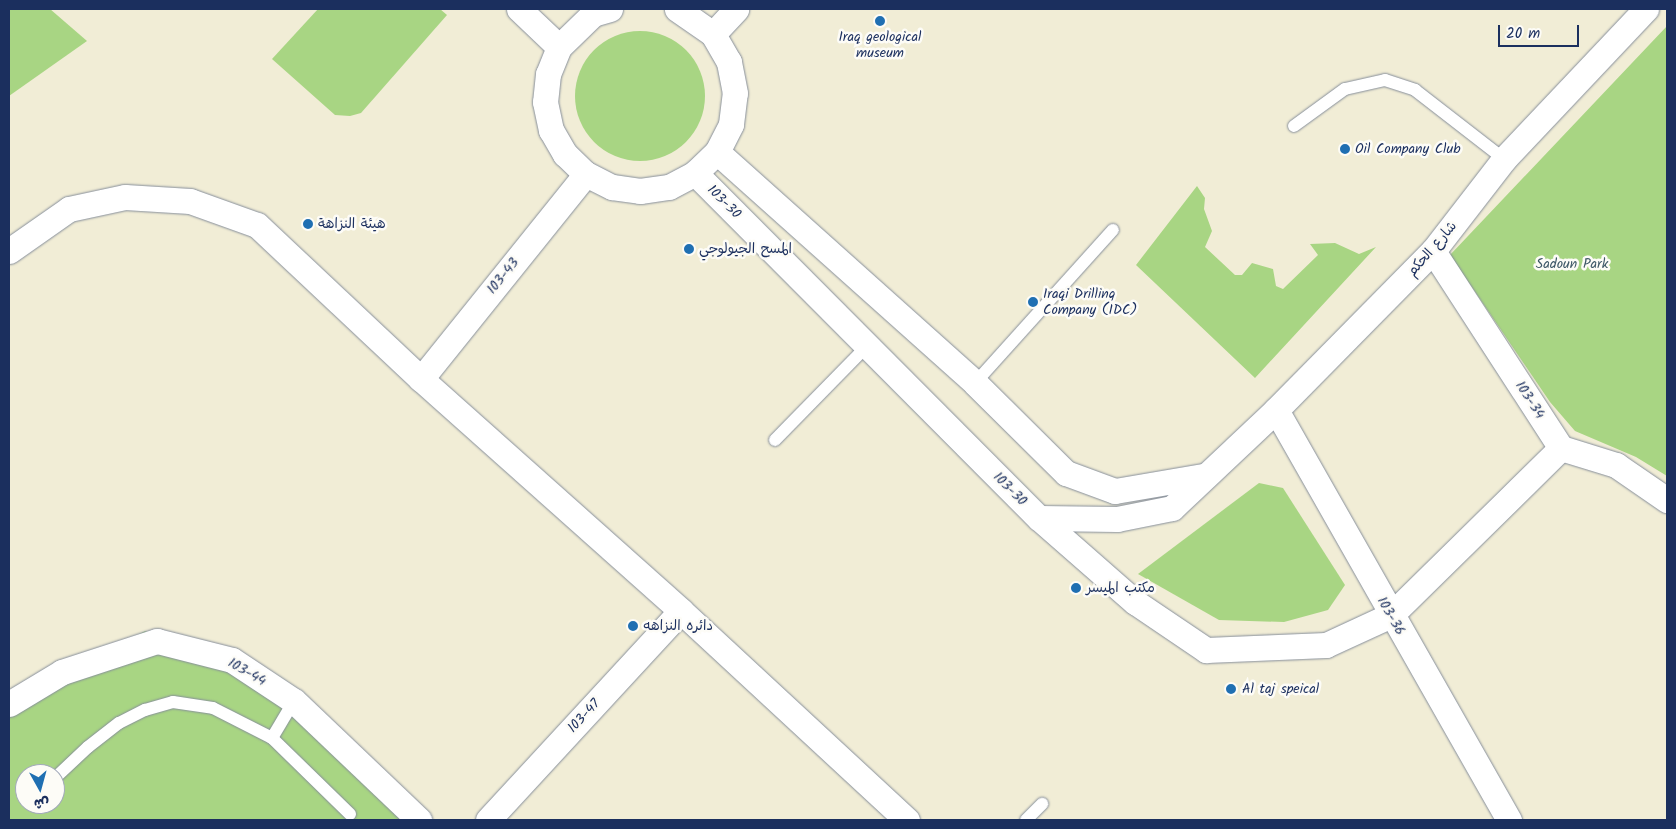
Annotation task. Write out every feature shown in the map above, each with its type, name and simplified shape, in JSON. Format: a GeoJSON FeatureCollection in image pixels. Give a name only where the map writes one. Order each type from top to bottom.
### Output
{"type":"FeatureCollection","features":[{"type":"Feature","properties":{"kind":"street"},"geometry":{"type":"LineString","coordinates":[[519,9],[559,47]]}},
{"type":"Feature","properties":{"kind":"street"},"geometry":{"type":"LineString","coordinates":[[597,10],[559,47],[548,74],[545,102],[551,130],[565,154],[586,174],[612,187],[640,191],[669,186],[695,173],[717,152],[731,124],[735,93],[729,62],[713,34],[677,9]]}},
{"type":"Feature","properties":{"kind":"street"},"geometry":{"type":"LineString","coordinates":[[713,34],[736,9]]}},
{"type":"Feature","properties":{"kind":"street","name":"شارع الحكم"},"geometry":{"type":"LineString","coordinates":[[1039,518],[1117,519],[1172,508],[1203,476],[1276,410],[1433,251],[1504,160],[1646,9]]}},
{"type":"Feature","properties":{"kind":"street"},"geometry":{"type":"LineString","coordinates":[[717,152],[975,383],[1066,472],[1115,491],[1203,476]]}},
{"type":"Feature","properties":{"kind":"street","name":"103-30"},"geometry":{"type":"LineString","coordinates":[[695,173],[1039,518],[1135,602],[1206,650],[1326,645],[1391,615],[1560,448]]}},
{"type":"Feature","properties":{"kind":"street","name":"103-43"},"geometry":{"type":"LineString","coordinates":[[421,379],[586,174]]}},
{"type":"Feature","properties":{"kind":"street"},"geometry":{"type":"LineString","coordinates":[[9,251],[69,209],[125,197],[190,201],[257,225],[421,379],[681,611],[907,820]]}},
{"type":"Feature","properties":{"kind":"street","name":"103-34"},"geometry":{"type":"LineString","coordinates":[[1433,251],[1560,448]]}},
{"type":"Feature","properties":{"kind":"street","name":"103-36"},"geometry":{"type":"LineString","coordinates":[[1276,410],[1509,820]]}},
{"type":"Feature","properties":{"kind":"street"},"geometry":{"type":"LineString","coordinates":[[1560,448],[1616,465],[1667,500]]}},
{"type":"Feature","properties":{"kind":"street","name":"103-47"},"geometry":{"type":"LineString","coordinates":[[488,820],[681,611]]}},
{"type":"Feature","properties":{"kind":"street","name":"103-44"},"geometry":{"type":"LineString","coordinates":[[9,704],[62,672],[157,641],[232,660],[294,701],[419,820]]}},
{"type":"Feature","properties":{"kind":"lane"},"geometry":{"type":"LineString","coordinates":[[1294,126],[1345,89],[1385,80],[1415,90],[1504,160]]}},
{"type":"Feature","properties":{"kind":"lane"},"geometry":{"type":"LineString","coordinates":[[975,383],[1113,230]]}},
{"type":"Feature","properties":{"kind":"lane"},"geometry":{"type":"LineString","coordinates":[[775,440],[867,346]]}},
{"type":"Feature","properties":{"kind":"lane"},"geometry":{"type":"LineString","coordinates":[[272,738],[294,701]]}},
{"type":"Feature","properties":{"kind":"lane"},"geometry":{"type":"LineString","coordinates":[[65,769],[88,747],[120,723],[145,710],[173,702],[213,708],[272,738],[350,814]]}},
{"type":"Feature","properties":{"kind":"lane"},"geometry":{"type":"LineString","coordinates":[[1026,820],[1042,804]]}},
{"type":"Feature","properties":{"kind":"green space"},"geometry":{"type":"Polygon","coordinates":[[[9,9],[50,9],[87,41],[9,96],[9,9]]]}},
{"type":"Feature","properties":{"kind":"green space"},"geometry":{"type":"Polygon","coordinates":[[[318,9],[440,9],[447,15],[361,113],[350,116],[335,115],[272,59],[318,9]]]}},
{"type":"Feature","properties":{"kind":"green space","name":"Sadoun Park"},"geometry":{"type":"Polygon","coordinates":[[[1667,26],[1667,476],[1636,457],[1575,431],[1550,402],[1450,255],[1667,26]]]}},
{"type":"Feature","properties":{"kind":"green space"},"geometry":{"type":"Polygon","coordinates":[[[640,31],[653,32],[665,36],[686,50],[700,71],[704,83],[704,109],[700,121],[686,142],[665,156],[653,160],[640,161],[627,160],[615,156],[594,142],[580,121],[576,109],[575,96],[576,83],[580,71],[594,50],[615,36],[627,32],[640,31]]]}},
{"type":"Feature","properties":{"kind":"green space"},"geometry":{"type":"Polygon","coordinates":[[[1197,186],[1205,198],[1204,209],[1212,231],[1205,247],[1235,275],[1242,275],[1252,263],[1273,269],[1276,286],[1283,289],[1318,255],[1310,244],[1335,243],[1359,254],[1376,247],[1255,378],[1136,265],[1197,186]]]}},
{"type":"Feature","properties":{"kind":"green space"},"geometry":{"type":"Polygon","coordinates":[[[1259,483],[1283,488],[1345,585],[1328,610],[1284,622],[1219,620],[1138,574],[1259,483]]]}},
{"type":"Feature","properties":{"kind":"green space"},"geometry":{"type":"Polygon","coordinates":[[[145,631],[294,701],[419,820],[9,820],[9,705],[145,631]]]}},
{"type":"Feature","properties":{"kind":"place","name":"Iraq geological museum"},"geometry":{"type":"Point","coordinates":[880,21]}},
{"type":"Feature","properties":{"kind":"place","name":"Oil Company Club"},"geometry":{"type":"Point","coordinates":[1345,149]}},
{"type":"Feature","properties":{"kind":"place","name":"هيئة النزاهة"},"geometry":{"type":"Point","coordinates":[308,224]}},
{"type":"Feature","properties":{"kind":"place","name":"المسح الجيولوجي"},"geometry":{"type":"Point","coordinates":[689,249]}},
{"type":"Feature","properties":{"kind":"place","name":"Iraqi Drilling Company (IDC)"},"geometry":{"type":"Point","coordinates":[1033,302]}},
{"type":"Feature","properties":{"kind":"place","name":"مكتب الميسر"},"geometry":{"type":"Point","coordinates":[1076,588]}},
{"type":"Feature","properties":{"kind":"place","name":"دائره النزاهه"},"geometry":{"type":"Point","coordinates":[633,626]}},
{"type":"Feature","properties":{"kind":"place","name":"Al taj speical"},"geometry":{"type":"Point","coordinates":[1231,689]}}]}
